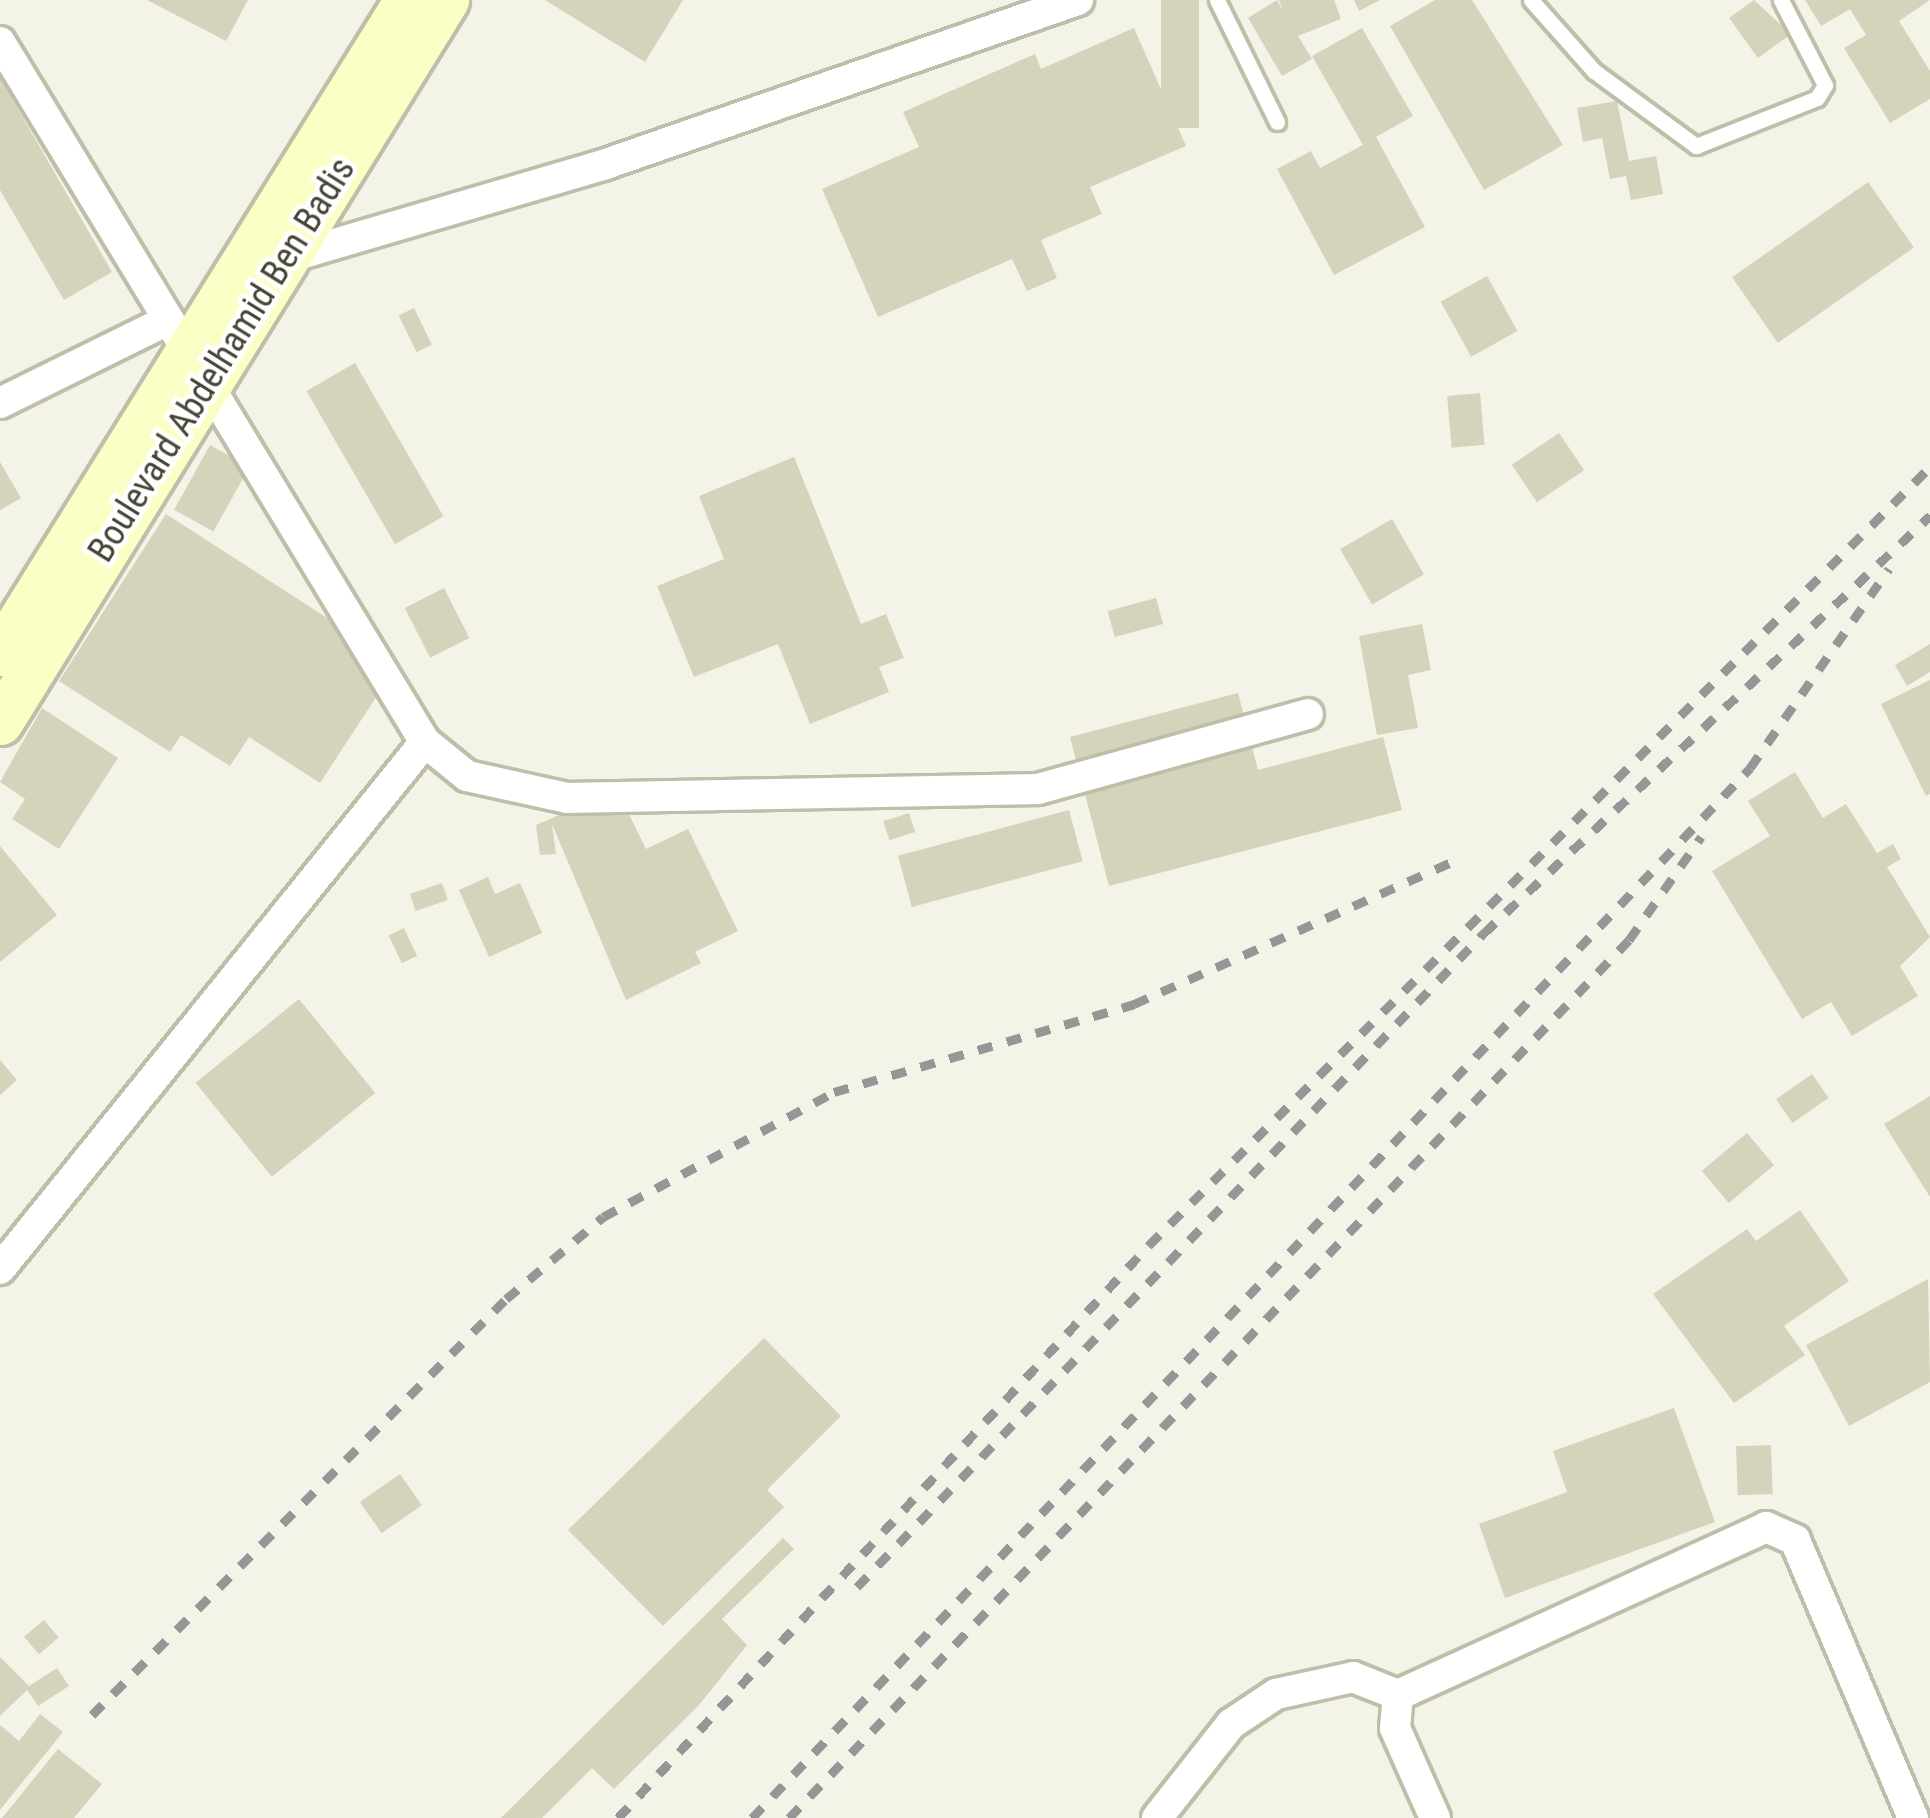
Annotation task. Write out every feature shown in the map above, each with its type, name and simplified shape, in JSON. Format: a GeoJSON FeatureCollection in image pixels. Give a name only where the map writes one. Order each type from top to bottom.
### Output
{"type":"FeatureCollection","features":[{"type":"Feature","properties":{"kind":"main road","name":"Boulevard Abdelhamid Ben Badis"},"geometry":{"type":"LineString","coordinates":[[0,653],[406,0]]}},
{"type":"Feature","properties":{"kind":"main road","name":"Boulevard Abdelhamid Ben Badis"},"geometry":{"type":"LineString","coordinates":[[0,722],[187,350],[286,258],[446,0]]}},
{"type":"Feature","properties":{"kind":"street"},"geometry":{"type":"LineString","coordinates":[[286,258],[603,165],[1078,0]]}},
{"type":"Feature","properties":{"kind":"street"},"geometry":{"type":"LineString","coordinates":[[0,42],[425,742],[467,776],[512,792],[777,802],[1038,789],[1307,714]]}},
{"type":"Feature","properties":{"kind":"street"},"geometry":{"type":"LineString","coordinates":[[0,403],[187,350]]}},
{"type":"Feature","properties":{"kind":"street"},"geometry":{"type":"LineString","coordinates":[[0,1269],[425,742]]}},
{"type":"Feature","properties":{"kind":"street"},"geometry":{"type":"LineString","coordinates":[[1157,1818],[1231,1724],[1276,1694],[1353,1677],[1398,1695],[1766,1527],[1782,1530],[1913,1818]]}},
{"type":"Feature","properties":{"kind":"street"},"geometry":{"type":"LineString","coordinates":[[1398,1695],[1394,1728],[1435,1818]]}},
{"type":"Feature","properties":{"kind":"lane"},"geometry":{"type":"LineString","coordinates":[[1217,0],[1277,122]]}},
{"type":"Feature","properties":{"kind":"lane"},"geometry":{"type":"LineString","coordinates":[[1532,0],[1594,71],[1696,146],[1817,98],[1825,85],[1781,0]]}},
{"type":"Feature","properties":{"kind":"building"},"geometry":{"type":"Polygon","coordinates":[[[147,0],[248,0],[226,41],[147,0]]]}},
{"type":"Feature","properties":{"kind":"building"},"geometry":{"type":"Polygon","coordinates":[[[545,0],[683,0],[645,62],[545,0]]]}},
{"type":"Feature","properties":{"kind":"building"},"geometry":{"type":"Polygon","coordinates":[[[1161,0],[1199,0],[1199,128],[1161,128],[1161,0]]]}},
{"type":"Feature","properties":{"kind":"building"},"geometry":{"type":"Polygon","coordinates":[[[1277,0],[1283,11],[1279,0],[1334,0],[1341,19],[1298,36],[1312,59],[1282,76],[1248,18],[1277,0]]]}},
{"type":"Feature","properties":{"kind":"building"},"geometry":{"type":"Polygon","coordinates":[[[1354,0],[1380,0],[1359,11],[1354,0]]]}},
{"type":"Feature","properties":{"kind":"building"},"geometry":{"type":"Polygon","coordinates":[[[1435,0],[1472,0],[1563,145],[1484,190],[1390,26],[1435,0]]]}},
{"type":"Feature","properties":{"kind":"building"},"geometry":{"type":"Polygon","coordinates":[[[1754,0],[1791,34],[1758,58],[1729,18],[1754,0]]]}},
{"type":"Feature","properties":{"kind":"building"},"geometry":{"type":"Polygon","coordinates":[[[1805,0],[1930,0],[1899,21],[1930,71],[1930,99],[1890,123],[1844,48],[1866,35],[1850,9],[1821,26],[1805,0]]]}},
{"type":"Feature","properties":{"kind":"building"},"geometry":{"type":"Polygon","coordinates":[[[1134,28],[1186,146],[1090,187],[1102,214],[1041,240],[1057,278],[1027,291],[1012,259],[878,317],[822,189],[919,147],[903,112],[1035,54],[1041,69],[1134,28]]]}},
{"type":"Feature","properties":{"kind":"building"},"geometry":{"type":"Polygon","coordinates":[[[1362,28],[1413,116],[1376,137],[1425,227],[1334,275],[1277,169],[1311,151],[1320,168],[1363,145],[1312,56],[1362,28]]]}},
{"type":"Feature","properties":{"kind":"building"},"geometry":{"type":"Polygon","coordinates":[[[0,78],[112,272],[64,300],[0,190],[0,78]]]}},
{"type":"Feature","properties":{"kind":"building"},"geometry":{"type":"Polygon","coordinates":[[[1617,101],[1629,161],[1656,156],[1663,194],[1631,200],[1626,176],[1610,179],[1602,138],[1583,142],[1577,108],[1617,101]]]}},
{"type":"Feature","properties":{"kind":"building"},"geometry":{"type":"Polygon","coordinates":[[[1868,182],[1914,248],[1778,343],[1732,277],[1868,182]]]}},
{"type":"Feature","properties":{"kind":"building"},"geometry":{"type":"Polygon","coordinates":[[[1487,276],[1518,331],[1471,357],[1441,302],[1487,276]]]}},
{"type":"Feature","properties":{"kind":"building"},"geometry":{"type":"Polygon","coordinates":[[[414,308],[432,345],[417,352],[399,315],[414,308]]]}},
{"type":"Feature","properties":{"kind":"building"},"geometry":{"type":"Polygon","coordinates":[[[355,363],[444,516],[395,544],[307,391],[355,363]]]}},
{"type":"Feature","properties":{"kind":"building"},"geometry":{"type":"Polygon","coordinates":[[[1480,393],[1485,445],[1452,448],[1447,396],[1480,393]]]}},
{"type":"Feature","properties":{"kind":"building"},"geometry":{"type":"Polygon","coordinates":[[[1559,433],[1584,470],[1537,502],[1512,465],[1559,433]]]}},
{"type":"Feature","properties":{"kind":"building"},"geometry":{"type":"Polygon","coordinates":[[[210,445],[249,467],[213,532],[174,510],[210,445]]]}},
{"type":"Feature","properties":{"kind":"building"},"geometry":{"type":"Polygon","coordinates":[[[794,457],[861,624],[886,614],[904,658],[879,667],[889,692],[810,724],[778,644],[694,677],[657,586],[724,559],[699,496],[794,457]]]}},
{"type":"Feature","properties":{"kind":"building"},"geometry":{"type":"Polygon","coordinates":[[[0,462],[21,498],[0,510],[0,462]]]}},
{"type":"Feature","properties":{"kind":"building"},"geometry":{"type":"Polygon","coordinates":[[[166,514],[377,650],[386,682],[320,783],[249,737],[230,766],[181,735],[170,752],[59,681],[166,514]]]}},
{"type":"Feature","properties":{"kind":"building"},"geometry":{"type":"Polygon","coordinates":[[[1392,519],[1424,574],[1372,604],[1340,549],[1392,519]]]}},
{"type":"Feature","properties":{"kind":"building"},"geometry":{"type":"Polygon","coordinates":[[[444,588],[469,638],[430,658],[405,608],[444,588]]]}},
{"type":"Feature","properties":{"kind":"building"},"geometry":{"type":"Polygon","coordinates":[[[1156,598],[1163,624],[1115,637],[1108,611],[1156,598]]]}},
{"type":"Feature","properties":{"kind":"building"},"geometry":{"type":"Polygon","coordinates":[[[1422,624],[1431,670],[1408,675],[1418,728],[1377,735],[1359,636],[1422,624]]]}},
{"type":"Feature","properties":{"kind":"building"},"geometry":{"type":"Polygon","coordinates":[[[1930,644],[1930,672],[1907,686],[1895,665],[1930,644]]]}},
{"type":"Feature","properties":{"kind":"building"},"geometry":{"type":"Polygon","coordinates":[[[1930,680],[1930,794],[1926,796],[1881,704],[1930,680]]]}},
{"type":"Feature","properties":{"kind":"building"},"geometry":{"type":"Polygon","coordinates":[[[1238,693],[1258,770],[1383,737],[1402,810],[1109,886],[1070,737],[1238,693]]]}},
{"type":"Feature","properties":{"kind":"building"},"geometry":{"type":"Polygon","coordinates":[[[42,708],[118,758],[59,849],[12,819],[25,799],[0,782],[42,708]]]}},
{"type":"Feature","properties":{"kind":"building"},"geometry":{"type":"Polygon","coordinates":[[[1795,772],[1823,818],[1846,804],[1877,853],[1893,844],[1901,859],[1887,867],[1930,937],[1900,966],[1918,996],[1852,1036],[1831,1002],[1802,1019],[1712,871],[1770,836],[1748,801],[1795,772]]]}},
{"type":"Feature","properties":{"kind":"building"},"geometry":{"type":"Polygon","coordinates":[[[617,790],[646,849],[688,829],[738,931],[695,952],[701,963],[626,1000],[552,824],[556,854],[540,855],[536,825],[617,790]]]}},
{"type":"Feature","properties":{"kind":"building"},"geometry":{"type":"Polygon","coordinates":[[[1069,810],[1083,861],[912,907],[898,856],[1069,810]]]}},
{"type":"Feature","properties":{"kind":"building"},"geometry":{"type":"Polygon","coordinates":[[[909,813],[915,832],[890,840],[883,821],[909,813]]]}},
{"type":"Feature","properties":{"kind":"building"},"geometry":{"type":"Polygon","coordinates":[[[0,846],[57,915],[0,962],[0,846]]]}},
{"type":"Feature","properties":{"kind":"building"},"geometry":{"type":"Polygon","coordinates":[[[488,877],[495,894],[520,883],[542,933],[489,957],[459,890],[488,877]]]}},
{"type":"Feature","properties":{"kind":"building"},"geometry":{"type":"Polygon","coordinates":[[[442,883],[448,900],[416,911],[410,894],[442,883]]]}},
{"type":"Feature","properties":{"kind":"building"},"geometry":{"type":"Polygon","coordinates":[[[404,928],[417,956],[402,963],[389,935],[404,928]]]}},
{"type":"Feature","properties":{"kind":"building"},"geometry":{"type":"Polygon","coordinates":[[[299,999],[375,1093],[272,1177],[196,1083],[299,999]]]}},
{"type":"Feature","properties":{"kind":"building"},"geometry":{"type":"Polygon","coordinates":[[[0,1060],[17,1080],[0,1095],[0,1060]]]}},
{"type":"Feature","properties":{"kind":"building"},"geometry":{"type":"Polygon","coordinates":[[[1812,1074],[1829,1098],[1793,1123],[1776,1099],[1812,1074]]]}},
{"type":"Feature","properties":{"kind":"building"},"geometry":{"type":"Polygon","coordinates":[[[1930,1096],[1930,1197],[1884,1124],[1930,1096]]]}},
{"type":"Feature","properties":{"kind":"building"},"geometry":{"type":"Polygon","coordinates":[[[1747,1133],[1774,1165],[1729,1203],[1702,1171],[1747,1133]]]}},
{"type":"Feature","properties":{"kind":"building"},"geometry":{"type":"Polygon","coordinates":[[[1800,1210],[1849,1281],[1784,1326],[1805,1355],[1734,1403],[1653,1294],[1747,1229],[1756,1241],[1800,1210]]]}},
{"type":"Feature","properties":{"kind":"building"},"geometry":{"type":"Polygon","coordinates":[[[1928,1279],[1930,1382],[1849,1426],[1806,1345],[1928,1279]]]}},
{"type":"Feature","properties":{"kind":"building"},"geometry":{"type":"Polygon","coordinates":[[[764,1338],[841,1416],[767,1490],[784,1507],[663,1626],[568,1530],[764,1338]]]}},
{"type":"Feature","properties":{"kind":"building"},"geometry":{"type":"Polygon","coordinates":[[[1674,1408],[1715,1522],[1505,1598],[1479,1524],[1567,1492],[1553,1451],[1674,1408]]]}},
{"type":"Feature","properties":{"kind":"building"},"geometry":{"type":"Polygon","coordinates":[[[1771,1445],[1773,1494],[1738,1495],[1736,1446],[1771,1445]]]}},
{"type":"Feature","properties":{"kind":"building"},"geometry":{"type":"Polygon","coordinates":[[[400,1474],[422,1505],[382,1533],[360,1502],[400,1474]]]}},
{"type":"Feature","properties":{"kind":"building"},"geometry":{"type":"Polygon","coordinates":[[[783,1538],[794,1549],[722,1619],[747,1645],[699,1705],[614,1789],[592,1768],[542,1818],[501,1818],[783,1538]]]}},
{"type":"Feature","properties":{"kind":"building"},"geometry":{"type":"Polygon","coordinates":[[[44,1620],[59,1638],[39,1654],[24,1637],[44,1620]]]}},
{"type":"Feature","properties":{"kind":"building"},"geometry":{"type":"Polygon","coordinates":[[[0,1657],[29,1686],[57,1668],[69,1686],[38,1706],[27,1690],[0,1716],[0,1657]]]}},
{"type":"Feature","properties":{"kind":"building"},"geometry":{"type":"Polygon","coordinates":[[[40,1714],[63,1732],[0,1810],[0,1725],[19,1741],[40,1714]]]}},
{"type":"Feature","properties":{"kind":"building"},"geometry":{"type":"Polygon","coordinates":[[[58,1749],[102,1784],[74,1818],[2,1818],[58,1749]]]}},
{"type":"Feature","properties":{"kind":"railway"},"geometry":{"type":"LineString","coordinates":[[618,1818],[1149,1245],[1930,467]]}},
{"type":"Feature","properties":{"kind":"railway"},"geometry":{"type":"LineString","coordinates":[[857,1587],[1484,933],[1930,516]]}},
{"type":"Feature","properties":{"kind":"railway"},"geometry":{"type":"LineString","coordinates":[[752,1818],[1750,768],[1889,569]]}},
{"type":"Feature","properties":{"kind":"railway"},"geometry":{"type":"LineString","coordinates":[[789,1818],[1629,940],[1701,837]]}},
{"type":"Feature","properties":{"kind":"railway"},"geometry":{"type":"LineString","coordinates":[[92,1715],[506,1299],[603,1217],[834,1092],[1134,1004],[1454,861]]}}]}
